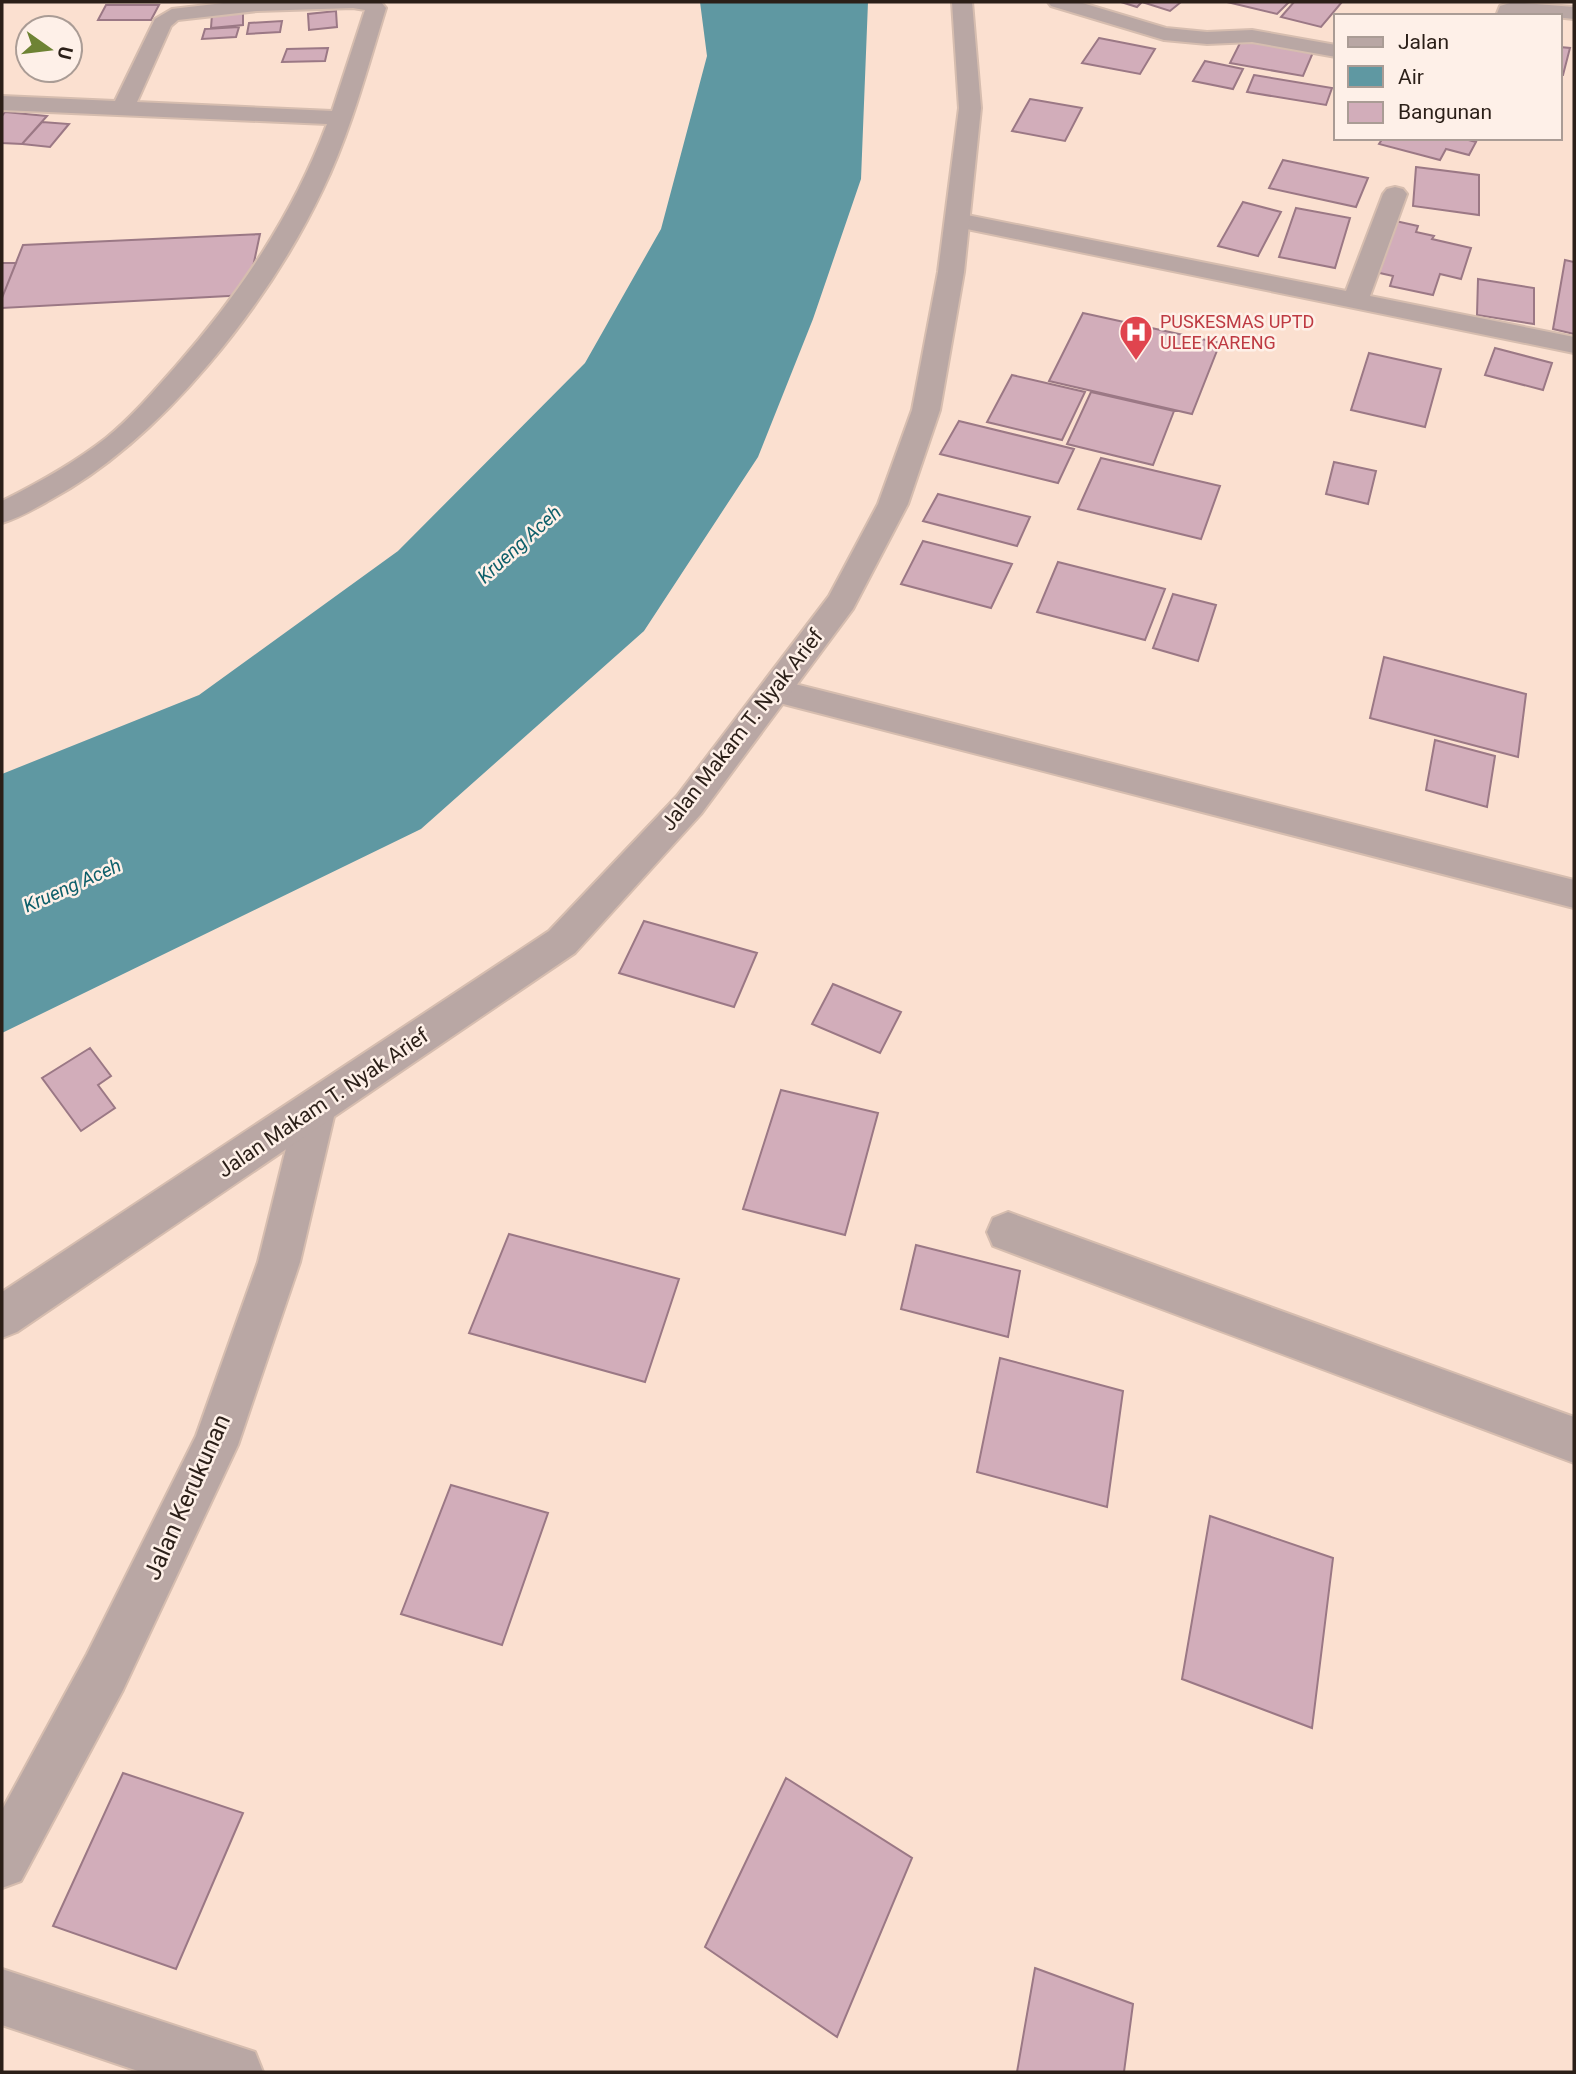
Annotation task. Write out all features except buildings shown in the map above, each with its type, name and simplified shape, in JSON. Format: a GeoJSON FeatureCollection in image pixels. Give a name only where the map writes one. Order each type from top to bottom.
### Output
{"type":"FeatureCollection","features":[{"type":"Feature","properties":{"kind":"street"},"geometry":{"type":"LineString","coordinates":[[2,513],[50,489],[107,452],[142,422],[209,346],[264,274],[320,169],[376,8],[369,3],[353,2],[257,5],[172,15],[162,23],[123,109]]}},
{"type":"Feature","properties":{"kind":"street","name":"Jalan Makam T. Nyak Arief"},"geometry":{"type":"LineString","coordinates":[[2,1317],[562,942],[690,805],[842,601],[893,504],[926,410],[951,272],[970,108],[962,2]]}},
{"type":"Feature","properties":{"kind":"street"},"geometry":{"type":"LineString","coordinates":[[1058,2],[1164,34],[1207,38],[1252,36],[1334,51]]}},
{"type":"Feature","properties":{"kind":"street"},"geometry":{"type":"LineString","coordinates":[[1506,14],[1507,10],[1517,6],[1574,13]]}},
{"type":"Feature","properties":{"kind":"street"},"geometry":{"type":"LineString","coordinates":[[2,103],[339,118]]}},
{"type":"Feature","properties":{"kind":"street"},"geometry":{"type":"LineString","coordinates":[[1355,301],[1395,194]]}},
{"type":"Feature","properties":{"kind":"street"},"geometry":{"type":"LineString","coordinates":[[957,220],[1574,345]]}},
{"type":"Feature","properties":{"kind":"street"},"geometry":{"type":"LineString","coordinates":[[775,691],[1574,894]]}},
{"type":"Feature","properties":{"kind":"street","name":"Jalan Kerukunan"},"geometry":{"type":"LineString","coordinates":[[2,1862],[105,1672],[215,1445],[279,1262],[316,1108]]}},
{"type":"Feature","properties":{"kind":"street"},"geometry":{"type":"LineString","coordinates":[[1008,1232],[1574,1440]]}},
{"type":"Feature","properties":{"kind":"street"},"geometry":{"type":"LineString","coordinates":[[2,1997],[158,2050],[235,2072]]}},
{"type":"Feature","properties":{"kind":"water","name":"Krueng Aceh"},"geometry":{"type":"Polygon","coordinates":[[[700,2],[868,2],[861,179],[813,319],[758,457],[644,631],[421,829],[2,1033],[2,774],[199,695],[398,551],[585,363],[661,229],[707,56],[700,2]]]}},
{"type":"Feature","properties":{"kind":"place","name":"PUSKESMAS UPTD ULEE KARENG"},"geometry":{"type":"Point","coordinates":[1136,362]}}]}
